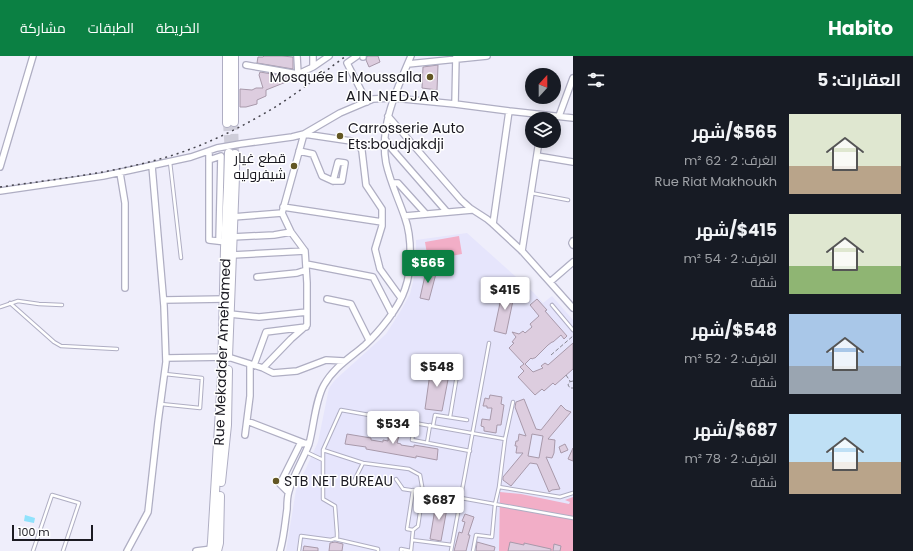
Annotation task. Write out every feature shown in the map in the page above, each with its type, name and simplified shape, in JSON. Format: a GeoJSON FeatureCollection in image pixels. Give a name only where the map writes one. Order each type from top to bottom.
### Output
{"type":"FeatureCollection","features":[{"type":"Feature","properties":{"kind":"main road"},"geometry":{"type":"LineString","coordinates":[[227,56],[231,122],[234,56]]}},
{"type":"Feature","properties":{"kind":"main road","name":"Rue Mekadder Amehamed"},"geometry":{"type":"LineString","coordinates":[[213,550],[219,544],[220,500],[227,425],[223,242],[232,153],[235,176],[230,314],[226,357]]}},
{"type":"Feature","properties":{"kind":"street"},"geometry":{"type":"LineString","coordinates":[[0,167],[33,56]]}},
{"type":"Feature","properties":{"kind":"street"},"geometry":{"type":"LineString","coordinates":[[296,56],[298,74]]}},
{"type":"Feature","properties":{"kind":"street"},"geometry":{"type":"LineString","coordinates":[[313,56],[313,67]]}},
{"type":"Feature","properties":{"kind":"street"},"geometry":{"type":"LineString","coordinates":[[246,65],[298,74],[313,67],[329,56]]}},
{"type":"Feature","properties":{"kind":"street"},"geometry":{"type":"LineString","coordinates":[[361,56],[347,63],[367,102]]}},
{"type":"Feature","properties":{"kind":"street"},"geometry":{"type":"LineString","coordinates":[[280,551],[288,492],[305,452],[306,443],[323,386],[332,373],[344,361],[365,345],[383,326],[396,308],[406,289],[409,274],[410,236],[405,216],[386,163],[385,139],[388,116],[393,98],[411,56]]}},
{"type":"Feature","properties":{"kind":"street"},"geometry":{"type":"LineString","coordinates":[[408,64],[487,56]]}},
{"type":"Feature","properties":{"kind":"street"},"geometry":{"type":"LineString","coordinates":[[455,104],[456,58]]}},
{"type":"Feature","properties":{"kind":"street"},"geometry":{"type":"LineString","coordinates":[[560,112],[573,78]]}},
{"type":"Feature","properties":{"kind":"street"},"geometry":{"type":"LineString","coordinates":[[0,191],[120,173],[209,152],[217,148],[292,137],[304,134],[340,114],[373,99],[393,98],[455,104],[525,114]]}},
{"type":"Feature","properties":{"kind":"street"},"geometry":{"type":"LineString","coordinates":[[494,224],[509,111]]}},
{"type":"Feature","properties":{"kind":"street"},"geometry":{"type":"LineString","coordinates":[[388,116],[461,200],[472,210],[494,224],[522,251],[573,308]]}},
{"type":"Feature","properties":{"kind":"street"},"geometry":{"type":"LineString","coordinates":[[561,116],[573,118]]}},
{"type":"Feature","properties":{"kind":"street"},"geometry":{"type":"LineString","coordinates":[[263,368],[307,325],[305,251],[291,232],[283,210],[304,134]]}},
{"type":"Feature","properties":{"kind":"street"},"geometry":{"type":"LineString","coordinates":[[304,134],[358,144],[362,151],[366,185],[382,210],[382,226],[376,249],[380,268],[401,298]]}},
{"type":"Feature","properties":{"kind":"street"},"geometry":{"type":"LineString","coordinates":[[385,139],[447,212]]}},
{"type":"Feature","properties":{"kind":"street"},"geometry":{"type":"LineString","coordinates":[[522,251],[538,148]]}},
{"type":"Feature","properties":{"kind":"street"},"geometry":{"type":"LineString","coordinates":[[299,151],[313,154],[322,176],[333,181]]}},
{"type":"Feature","properties":{"kind":"street"},"geometry":{"type":"LineString","coordinates":[[209,152],[209,160],[209,240],[223,242],[221,156],[209,160]]}},
{"type":"Feature","properties":{"kind":"street"},"geometry":{"type":"LineString","coordinates":[[537,156],[573,162]]}},
{"type":"Feature","properties":{"kind":"street"},"geometry":{"type":"LineString","coordinates":[[127,551],[148,512],[166,358],[164,300],[152,166]]}},
{"type":"Feature","properties":{"kind":"street"},"geometry":{"type":"LineString","coordinates":[[120,173],[125,203],[125,288]]}},
{"type":"Feature","properties":{"kind":"street"},"geometry":{"type":"LineString","coordinates":[[392,183],[398,183],[426,214]]}},
{"type":"Feature","properties":{"kind":"street"},"geometry":{"type":"LineString","coordinates":[[233,217],[283,210],[382,222]]}},
{"type":"Feature","properties":{"kind":"street"},"geometry":{"type":"LineString","coordinates":[[405,216],[472,210]]}},
{"type":"Feature","properties":{"kind":"street"},"geometry":{"type":"LineString","coordinates":[[232,236],[274,235],[291,232]]}},
{"type":"Feature","properties":{"kind":"street"},"geometry":{"type":"LineString","coordinates":[[232,255],[305,251]]}},
{"type":"Feature","properties":{"kind":"street"},"geometry":{"type":"LineString","coordinates":[[550,282],[573,262]]}},
{"type":"Feature","properties":{"kind":"street"},"geometry":{"type":"LineString","coordinates":[[257,277],[297,273],[306,267],[373,277],[392,314]]}},
{"type":"Feature","properties":{"kind":"street"},"geometry":{"type":"LineString","coordinates":[[164,300],[224,299]]}},
{"type":"Feature","properties":{"kind":"street"},"geometry":{"type":"LineString","coordinates":[[327,299],[351,304],[369,340]]}},
{"type":"Feature","properties":{"kind":"street"},"geometry":{"type":"LineString","coordinates":[[230,314],[260,317],[307,312]]}},
{"type":"Feature","properties":{"kind":"street"},"geometry":{"type":"LineString","coordinates":[[245,435],[252,365],[266,332],[306,327]]}},
{"type":"Feature","properties":{"kind":"street"},"geometry":{"type":"LineString","coordinates":[[166,358],[226,357],[263,368],[272,373],[297,371],[326,360],[344,361]]}},
{"type":"Feature","properties":{"kind":"street"},"geometry":{"type":"LineString","coordinates":[[247,421],[306,443]]}},
{"type":"Feature","properties":{"kind":"street"},"geometry":{"type":"LineString","coordinates":[[288,492],[280,484],[300,444],[306,443]]}},
{"type":"Feature","properties":{"kind":"street"},"geometry":{"type":"LineString","coordinates":[[289,466],[297,470]]}},
{"type":"Feature","properties":{"kind":"street"},"geometry":{"type":"LineString","coordinates":[[196,551],[213,550]]}},
{"type":"Feature","properties":{"kind":"lane"},"geometry":{"type":"LineString","coordinates":[[170,161],[182,258]]}},
{"type":"Feature","properties":{"kind":"lane"},"geometry":{"type":"LineString","coordinates":[[531,193],[568,200]]}},
{"type":"Feature","properties":{"kind":"lane"},"geometry":{"type":"LineString","coordinates":[[0,307],[18,301],[62,305]]}},
{"type":"Feature","properties":{"kind":"lane"},"geometry":{"type":"LineString","coordinates":[[10,303],[54,342],[61,346],[117,349]]}},
{"type":"Feature","properties":{"kind":"lane"},"geometry":{"type":"LineString","coordinates":[[552,305],[573,330]]}},
{"type":"Feature","properties":{"kind":"lane"},"geometry":{"type":"LineString","coordinates":[[451,551],[490,343]]}},
{"type":"Feature","properties":{"kind":"lane"},"geometry":{"type":"LineString","coordinates":[[450,417],[460,363]]}},
{"type":"Feature","properties":{"kind":"lane"},"geometry":{"type":"LineString","coordinates":[[160,404],[200,408],[202,378],[164,374]]}},
{"type":"Feature","properties":{"kind":"lane"},"geometry":{"type":"LineString","coordinates":[[472,551],[476,535],[492,537],[495,504],[512,402]]}},
{"type":"Feature","properties":{"kind":"lane"},"geometry":{"type":"LineString","coordinates":[[335,538],[337,538],[338,532],[335,506],[323,499],[323,450],[341,410],[505,439]]}},
{"type":"Feature","properties":{"kind":"lane"},"geometry":{"type":"LineString","coordinates":[[427,443],[435,415],[468,420]]}},
{"type":"Feature","properties":{"kind":"lane"},"geometry":{"type":"LineString","coordinates":[[415,423],[412,440],[470,451]]}},
{"type":"Feature","properties":{"kind":"lane"},"geometry":{"type":"LineString","coordinates":[[323,450],[363,463],[409,469],[420,475],[423,492],[418,526],[413,530],[411,551],[401,551]]}},
{"type":"Feature","properties":{"kind":"lane"},"geometry":{"type":"LineString","coordinates":[[305,452],[323,460]]}},
{"type":"Feature","properties":{"kind":"lane"},"geometry":{"type":"LineString","coordinates":[[353,483],[363,463]]}},
{"type":"Feature","properties":{"kind":"lane"},"geometry":{"type":"LineString","coordinates":[[396,479],[403,489],[573,518]]}},
{"type":"Feature","properties":{"kind":"lane"},"geometry":{"type":"LineString","coordinates":[[499,487],[560,497],[573,493]]}},
{"type":"Feature","properties":{"kind":"lane"},"geometry":{"type":"LineString","coordinates":[[413,490],[407,529],[413,530]]}},
{"type":"Feature","properties":{"kind":"lane"},"geometry":{"type":"LineString","coordinates":[[33,551],[52,495],[79,503],[63,551]]}},
{"type":"Feature","properties":{"kind":"lane"},"geometry":{"type":"LineString","coordinates":[[299,551],[301,536],[330,540],[335,538],[373,547],[378,549],[378,551]]}},
{"type":"Feature","properties":{"kind":"lane"},"geometry":{"type":"LineString","coordinates":[[412,540],[452,545]]}},
{"type":"Feature","properties":{"kind":"path"},"geometry":{"type":"LineString","coordinates":[[551,355],[573,336]]}},
{"type":"Feature","properties":{"kind":"path"},"geometry":{"type":"LineString","coordinates":[[566,375],[570,381]]}},
{"type":"Feature","properties":{"kind":"path"},"geometry":{"type":"LineString","coordinates":[[570,381],[568,386],[573,388]]}},
{"type":"Feature","properties":{"kind":"shaded area"},"geometry":{"type":"Polygon","coordinates":[[[467,233],[533,292],[543,303],[552,296],[573,320],[573,551],[286,551],[296,490],[318,442],[329,388],[335,380],[386,334],[400,312],[410,294],[416,269],[416,240],[467,233]]]}},
{"type":"Feature","properties":{"kind":"shaded area"},"geometry":{"type":"Polygon","coordinates":[[[459,236],[462,254],[428,260],[425,242],[459,236]]]}},
{"type":"Feature","properties":{"kind":"shaded area"},"geometry":{"type":"Polygon","coordinates":[[[500,492],[521,494],[569,504],[570,502],[565,500],[573,497],[573,551],[499,551],[500,492]]]}},
{"type":"Feature","properties":{"kind":"water"},"geometry":{"type":"Polygon","coordinates":[[[25,515],[35,518],[34,523],[24,521],[25,515]]]}},
{"type":"Feature","properties":{"kind":"building"},"geometry":{"type":"Polygon","coordinates":[[[367,56],[378,56],[380,62],[369,67],[366,60],[367,56]]]}},
{"type":"Feature","properties":{"kind":"building"},"geometry":{"type":"Polygon","coordinates":[[[258,57],[293,57],[293,69],[257,63],[258,57]]]}},
{"type":"Feature","properties":{"kind":"building","name":"Mosquée El Moussalla"},"geometry":{"type":"Polygon","coordinates":[[[438,65],[437,90],[422,88],[423,67],[438,65]]]}},
{"type":"Feature","properties":{"kind":"building"},"geometry":{"type":"Polygon","coordinates":[[[260,72],[296,78],[266,90],[266,96],[257,100],[257,104],[240,107],[240,89],[252,90],[256,88],[263,88],[259,75],[260,72]]]}},
{"type":"Feature","properties":{"kind":"building"},"geometry":{"type":"Polygon","coordinates":[[[430,268],[437,270],[429,300],[420,298],[426,271],[430,271],[430,268]]]}},
{"type":"Feature","properties":{"kind":"building"},"geometry":{"type":"Polygon","coordinates":[[[503,289],[515,291],[506,334],[494,331],[503,289]]]}},
{"type":"Feature","properties":{"kind":"building"},"geometry":{"type":"Polygon","coordinates":[[[537,299],[547,310],[545,311],[567,336],[564,339],[561,335],[535,358],[531,358],[525,364],[533,372],[543,368],[541,366],[545,363],[548,365],[573,343],[573,369],[555,385],[553,383],[544,391],[542,389],[535,395],[518,377],[524,371],[520,367],[524,364],[509,348],[514,343],[512,342],[516,337],[512,332],[519,334],[523,331],[525,333],[532,327],[530,324],[539,316],[530,305],[537,299]]]}},
{"type":"Feature","properties":{"kind":"building"},"geometry":{"type":"Polygon","coordinates":[[[431,366],[450,369],[442,411],[425,409],[431,366]]]}},
{"type":"Feature","properties":{"kind":"building"},"geometry":{"type":"Polygon","coordinates":[[[490,395],[502,397],[501,404],[504,405],[501,425],[497,425],[496,433],[484,431],[484,427],[481,426],[482,419],[490,420],[492,408],[483,406],[485,398],[489,399],[490,395]]]}},
{"type":"Feature","properties":{"kind":"building"},"geometry":{"type":"Polygon","coordinates":[[[524,399],[536,429],[541,430],[561,405],[566,410],[571,412],[548,439],[555,440],[552,458],[546,457],[560,489],[549,492],[537,464],[530,463],[511,486],[503,480],[503,477],[523,453],[516,453],[517,446],[515,446],[516,441],[518,441],[519,434],[526,436],[515,407],[516,402],[524,399]],[[532,434],[528,456],[539,458],[543,436],[532,434]]]}},
{"type":"Feature","properties":{"kind":"building"},"geometry":{"type":"Polygon","coordinates":[[[392,422],[402,425],[397,443],[414,447],[414,445],[438,449],[437,460],[416,456],[416,458],[345,444],[347,434],[371,438],[371,440],[383,442],[383,440],[388,441],[389,423],[392,422]]]}},
{"type":"Feature","properties":{"kind":"building"},"geometry":{"type":"Polygon","coordinates":[[[565,444],[568,450],[561,453],[559,447],[565,444]]]}},
{"type":"Feature","properties":{"kind":"building"},"geometry":{"type":"Polygon","coordinates":[[[573,448],[573,461],[568,459],[573,448]]]}},
{"type":"Feature","properties":{"kind":"building"},"geometry":{"type":"Polygon","coordinates":[[[438,501],[448,503],[441,541],[430,539],[436,503],[438,504],[438,501]]]}},
{"type":"Feature","properties":{"kind":"building"},"geometry":{"type":"Polygon","coordinates":[[[465,514],[474,517],[468,535],[470,535],[466,551],[454,551],[459,532],[462,533],[465,522],[462,521],[465,514]]]}},
{"type":"Feature","properties":{"kind":"building"},"geometry":{"type":"Polygon","coordinates":[[[335,542],[343,544],[342,551],[329,551],[330,543],[335,542]]]}},
{"type":"Feature","properties":{"kind":"building"},"geometry":{"type":"Polygon","coordinates":[[[477,542],[495,547],[494,551],[476,551],[477,542]]]}},
{"type":"Feature","properties":{"kind":"building"},"geometry":{"type":"Polygon","coordinates":[[[510,542],[524,545],[524,543],[551,549],[551,551],[508,551],[510,542]]]}},
{"type":"Feature","properties":{"kind":"building"},"geometry":{"type":"Polygon","coordinates":[[[554,544],[561,546],[560,551],[553,551],[554,544]]]}},
{"type":"Feature","properties":{"kind":"building"},"geometry":{"type":"Polygon","coordinates":[[[304,546],[318,548],[318,551],[303,551],[304,546]]]}},
{"type":"Feature","properties":{"kind":"tunnel"},"geometry":{"type":"LineString","coordinates":[[234,122],[235,154]]}},
{"type":"Feature","properties":{"kind":"tunnel"},"geometry":{"type":"LineString","coordinates":[[227,123],[229,153]]}},
{"type":"Feature","properties":{"kind":"railway"},"geometry":{"type":"LineString","coordinates":[[0,187],[86,175],[128,167],[170,156],[198,146],[255,119],[280,104],[346,56]]}},
{"type":"Feature","properties":{"kind":"place","name":"Mosquée El Moussalla"},"geometry":{"type":"Point","coordinates":[430,77]}},
{"type":"Feature","properties":{"kind":"place","name":"Carrosserie Auto Ets:boudjakdji"},"geometry":{"type":"Point","coordinates":[340,136]}},
{"type":"Feature","properties":{"kind":"place","name":"قطع غيار شيفروليه"},"geometry":{"type":"Point","coordinates":[294,166]}},
{"type":"Feature","properties":{"kind":"place","name":"STB NET BUREAU"},"geometry":{"type":"Point","coordinates":[276,481]}},
{"type":"Feature","properties":{"kind":"district","name":"AIN NEDJAR"},"geometry":{"type":"Point","coordinates":[393,96]}}]}
